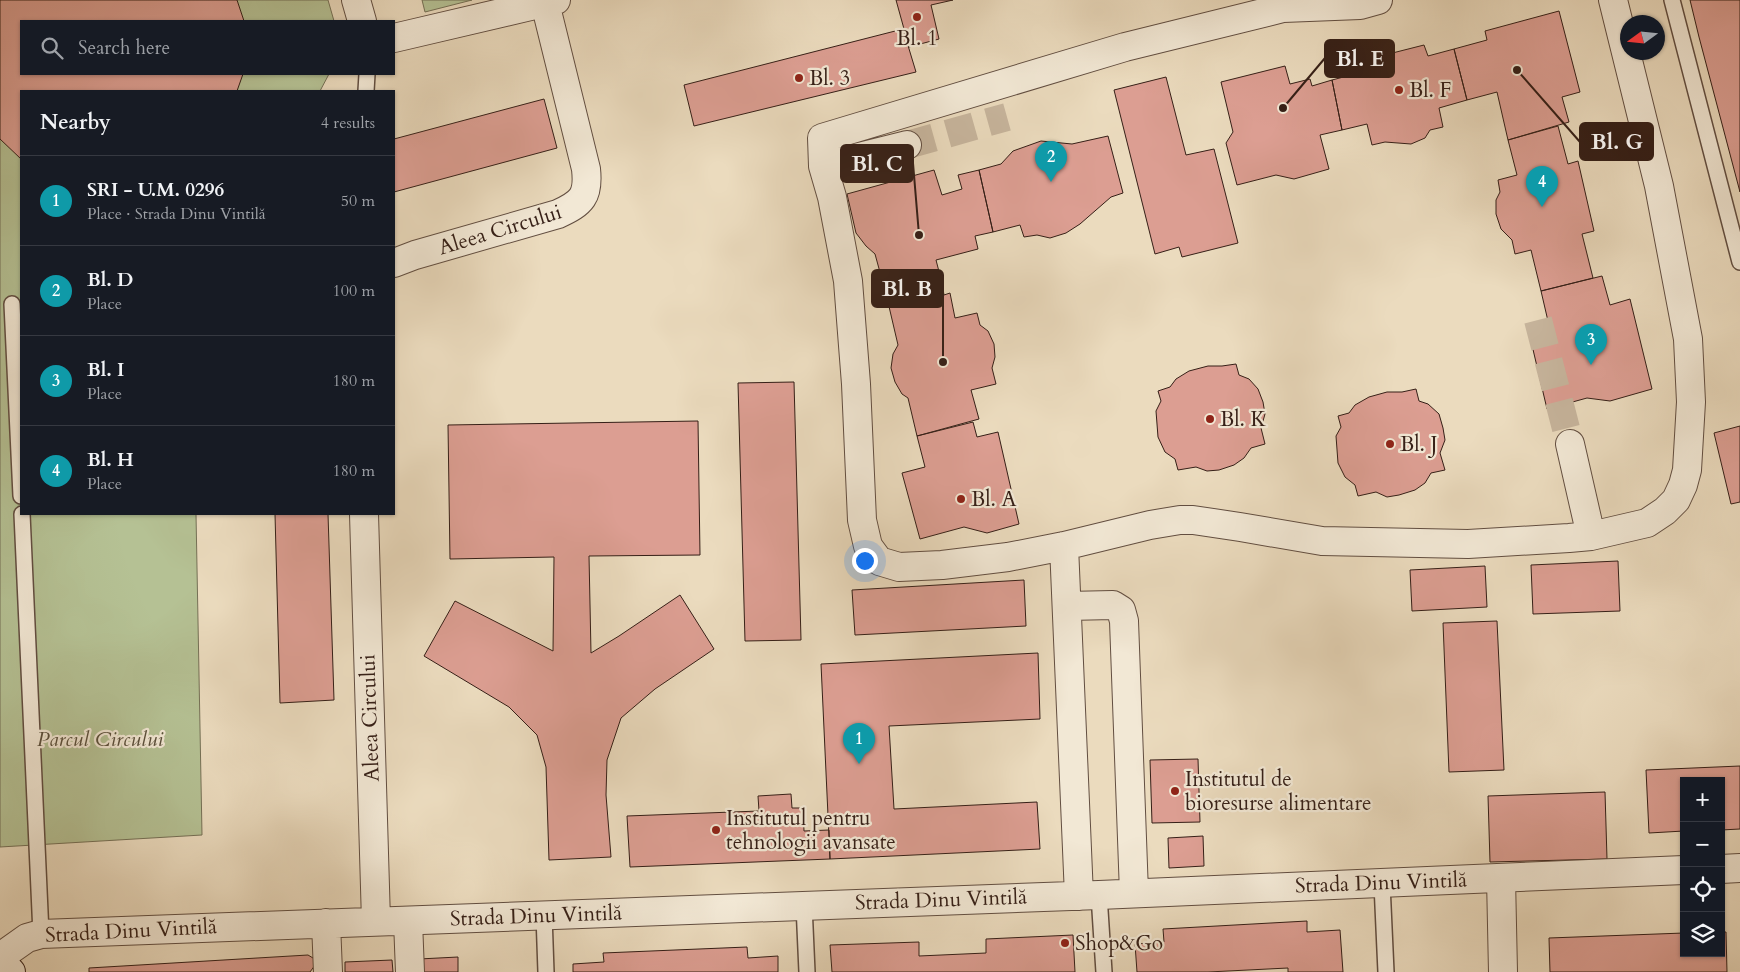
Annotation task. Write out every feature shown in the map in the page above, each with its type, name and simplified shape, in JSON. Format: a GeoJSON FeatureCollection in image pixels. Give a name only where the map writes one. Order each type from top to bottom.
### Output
{"type":"FeatureCollection","features":[{"type":"Feature","properties":{"kind":"street"},"geometry":{"type":"LineString","coordinates":[[356,0],[362,20]]}},
{"type":"Feature","properties":{"kind":"street"},"geometry":{"type":"LineString","coordinates":[[1378,0],[1360,5],[1283,8],[1106,52],[822,138],[823,166],[832,197],[848,282],[856,384],[862,520],[868,546],[879,561],[899,567],[942,565],[1008,557],[1180,520],[1193,520],[1322,541],[1468,544],[1591,536],[1647,523],[1666,511],[1676,500],[1687,470],[1691,402],[1688,340],[1659,186],[1614,0]]}},
{"type":"Feature","properties":{"kind":"street","name":"Aleea Circului"},"geometry":{"type":"LineString","coordinates":[[395,38],[550,2],[588,185],[583,197],[572,208],[558,214],[415,255],[395,263]]}},
{"type":"Feature","properties":{"kind":"street"},"geometry":{"type":"LineString","coordinates":[[823,166],[907,145]]}},
{"type":"Feature","properties":{"kind":"street"},"geometry":{"type":"LineString","coordinates":[[1570,444],[1591,536]]}},
{"type":"Feature","properties":{"kind":"street","name":"Aleea Circului"},"geometry":{"type":"LineString","coordinates":[[364,515],[376,921]]}},
{"type":"Feature","properties":{"kind":"street"},"geometry":{"type":"LineString","coordinates":[[1064,546],[1089,895]]}},
{"type":"Feature","properties":{"kind":"street"},"geometry":{"type":"LineString","coordinates":[[1067,606],[1113,605],[1121,610],[1124,621],[1134,893]]}},
{"type":"Feature","properties":{"kind":"street"},"geometry":{"type":"LineString","coordinates":[[1725,869],[1740,868]]}},
{"type":"Feature","properties":{"kind":"street","name":"Strada Dinu Vintilă"},"geometry":{"type":"LineString","coordinates":[[0,958],[27,938],[41,934],[1382,884],[1680,870]]}},
{"type":"Feature","properties":{"kind":"street"},"geometry":{"type":"LineString","coordinates":[[1501,878],[1503,972]]}},
{"type":"Feature","properties":{"kind":"street"},"geometry":{"type":"LineString","coordinates":[[408,921],[410,972]]}},
{"type":"Feature","properties":{"kind":"street"},"geometry":{"type":"LineString","coordinates":[[326,923],[328,972]]}},
{"type":"Feature","properties":{"kind":"street"},"geometry":{"type":"LineString","coordinates":[[0,958],[11,972]]}},
{"type":"Feature","properties":{"kind":"lane"},"geometry":{"type":"LineString","coordinates":[[1672,0],[1740,262]]}},
{"type":"Feature","properties":{"kind":"lane"},"geometry":{"type":"LineString","coordinates":[[366,90],[367,75]]}},
{"type":"Feature","properties":{"kind":"lane"},"geometry":{"type":"LineString","coordinates":[[12,304],[20,475]]}},
{"type":"Feature","properties":{"kind":"lane"},"geometry":{"type":"LineString","coordinates":[[22,515],[41,934]]}},
{"type":"Feature","properties":{"kind":"lane"},"geometry":{"type":"LineString","coordinates":[[1382,884],[1386,972]]}},
{"type":"Feature","properties":{"kind":"lane"},"geometry":{"type":"LineString","coordinates":[[1089,895],[1104,972]]}},
{"type":"Feature","properties":{"kind":"lane"},"geometry":{"type":"LineString","coordinates":[[804,905],[807,972]]}},
{"type":"Feature","properties":{"kind":"lane"},"geometry":{"type":"LineString","coordinates":[[544,915],[546,972]]}},
{"type":"Feature","properties":{"kind":"green space","name":"Parcul Circului"},"geometry":{"type":"Polygon","coordinates":[[[0,0],[328,0],[334,20],[20,20],[20,75],[328,75],[321,90],[20,90],[20,515],[196,515],[202,835],[0,847],[0,0]]]}},
{"type":"Feature","properties":{"kind":"green space"},"geometry":{"type":"Polygon","coordinates":[[[422,0],[472,0],[425,12],[422,0]]]}},
{"type":"Feature","properties":{"kind":"building"},"geometry":{"type":"Polygon","coordinates":[[[0,0],[237,0],[244,20],[20,20],[20,75],[243,75],[237,90],[20,90],[20,158],[0,139],[0,0]]]}},
{"type":"Feature","properties":{"kind":"building","name":"Bl. 1"},"geometry":{"type":"Polygon","coordinates":[[[896,0],[953,0],[931,5],[939,39],[909,47],[896,0]]]}},
{"type":"Feature","properties":{"kind":"building"},"geometry":{"type":"Polygon","coordinates":[[[1690,0],[1740,0],[1740,192],[1699,37],[1690,0]]]}},
{"type":"Feature","properties":{"kind":"building"},"geometry":{"type":"Polygon","coordinates":[[[1559,11],[1580,92],[1562,97],[1569,122],[1508,140],[1497,92],[1467,100],[1454,49],[1487,40],[1485,31],[1559,11]]]}},
{"type":"Feature","properties":{"kind":"building","name":"Bl. 3"},"geometry":{"type":"Polygon","coordinates":[[[903,29],[916,72],[694,126],[684,85],[903,29]]]}},
{"type":"Feature","properties":{"kind":"building","name":"Bl. F"},"geometry":{"type":"Polygon","coordinates":[[[1424,45],[1428,56],[1454,49],[1467,100],[1439,108],[1443,127],[1430,130],[1425,138],[1411,144],[1385,142],[1372,145],[1367,124],[1342,130],[1332,80],[1355,74],[1353,63],[1424,45]]]}},
{"type":"Feature","properties":{"kind":"building"},"geometry":{"type":"Polygon","coordinates":[[[1285,66],[1290,84],[1310,79],[1312,86],[1332,80],[1342,130],[1320,135],[1329,169],[1294,179],[1276,175],[1237,185],[1226,143],[1233,132],[1221,82],[1285,66]]]}},
{"type":"Feature","properties":{"kind":"building"},"geometry":{"type":"Polygon","coordinates":[[[1166,77],[1186,155],[1214,149],[1238,243],[1182,257],[1179,247],[1155,254],[1114,90],[1166,77]]]}},
{"type":"Feature","properties":{"kind":"building"},"geometry":{"type":"Polygon","coordinates":[[[544,99],[557,148],[395,192],[395,139],[544,99]]]}},
{"type":"Feature","properties":{"kind":"building"},"geometry":{"type":"Polygon","coordinates":[[[1558,126],[1568,164],[1578,161],[1594,231],[1582,234],[1593,278],[1541,291],[1531,250],[1515,254],[1512,240],[1501,229],[1496,214],[1496,200],[1500,192],[1498,180],[1517,175],[1508,140],[1558,126]]]}},
{"type":"Feature","properties":{"kind":"building"},"geometry":{"type":"Polygon","coordinates":[[[1108,136],[1123,193],[1111,197],[1080,224],[1066,233],[1050,238],[1037,235],[1024,237],[1020,225],[993,232],[979,170],[1001,164],[1013,151],[1041,141],[1072,144],[1108,136]]]}},
{"type":"Feature","properties":{"kind":"building"},"geometry":{"type":"Polygon","coordinates":[[[934,170],[942,195],[962,189],[958,175],[979,170],[993,232],[975,236],[978,249],[936,260],[942,283],[887,298],[875,254],[856,233],[847,194],[934,170]]]}},
{"type":"Feature","properties":{"kind":"building"},"geometry":{"type":"Polygon","coordinates":[[[1602,276],[1610,305],[1630,299],[1652,389],[1610,401],[1587,398],[1547,409],[1531,341],[1551,334],[1541,291],[1602,276]]]}},
{"type":"Feature","properties":{"kind":"building"},"geometry":{"type":"Polygon","coordinates":[[[942,283],[944,295],[950,293],[955,318],[977,313],[980,325],[988,331],[994,344],[995,357],[992,368],[996,384],[971,390],[979,419],[917,436],[908,398],[902,394],[895,382],[891,368],[893,354],[898,345],[887,298],[942,283]]]}},
{"type":"Feature","properties":{"kind":"building","name":"Bl. K"},"geometry":{"type":"Polygon","coordinates":[[[1236,364],[1239,375],[1249,379],[1258,389],[1263,402],[1265,414],[1261,428],[1265,444],[1251,448],[1244,458],[1234,465],[1219,470],[1207,471],[1196,467],[1178,470],[1175,459],[1165,452],[1158,437],[1156,411],[1161,401],[1158,391],[1170,387],[1176,379],[1189,371],[1208,366],[1236,364]]]}},
{"type":"Feature","properties":{"kind":"building"},"geometry":{"type":"Polygon","coordinates":[[[794,382],[801,640],[745,641],[738,383],[794,382]]]}},
{"type":"Feature","properties":{"kind":"building","name":"Bl. J"},"geometry":{"type":"Polygon","coordinates":[[[1416,389],[1419,401],[1428,404],[1439,414],[1445,440],[1440,453],[1445,470],[1431,473],[1425,483],[1415,490],[1399,495],[1387,497],[1376,492],[1358,496],[1355,485],[1345,477],[1338,463],[1336,436],[1341,427],[1338,416],[1349,413],[1355,405],[1369,397],[1387,392],[1402,392],[1416,389]]]}},
{"type":"Feature","properties":{"kind":"building"},"geometry":{"type":"Polygon","coordinates":[[[698,421],[700,555],[589,556],[591,653],[680,595],[714,649],[655,689],[621,718],[607,760],[606,795],[611,857],[549,860],[546,767],[537,735],[509,707],[424,656],[455,601],[553,651],[554,557],[450,559],[448,425],[698,421]]]}},
{"type":"Feature","properties":{"kind":"building","name":"Bl. A"},"geometry":{"type":"Polygon","coordinates":[[[973,422],[977,437],[998,432],[1019,524],[987,533],[964,527],[920,539],[902,473],[925,467],[917,436],[973,422]]]}},
{"type":"Feature","properties":{"kind":"building"},"geometry":{"type":"Polygon","coordinates":[[[1740,426],[1740,502],[1731,504],[1714,433],[1740,426]]]}},
{"type":"Feature","properties":{"kind":"building"},"geometry":{"type":"Polygon","coordinates":[[[275,515],[328,515],[334,700],[280,703],[275,515]]]}},
{"type":"Feature","properties":{"kind":"building"},"geometry":{"type":"Polygon","coordinates":[[[1618,561],[1620,611],[1533,614],[1531,565],[1618,561]]]}},
{"type":"Feature","properties":{"kind":"building"},"geometry":{"type":"Polygon","coordinates":[[[1485,566],[1487,607],[1412,611],[1410,570],[1485,566]]]}},
{"type":"Feature","properties":{"kind":"building"},"geometry":{"type":"Polygon","coordinates":[[[1024,580],[1026,626],[855,635],[852,590],[1024,580]]]}},
{"type":"Feature","properties":{"kind":"building"},"geometry":{"type":"Polygon","coordinates":[[[1497,621],[1504,770],[1449,772],[1443,623],[1497,621]]]}},
{"type":"Feature","properties":{"kind":"building"},"geometry":{"type":"Polygon","coordinates":[[[1038,653],[1040,719],[889,726],[894,809],[1037,802],[1040,849],[830,859],[821,664],[1038,653]]]}},
{"type":"Feature","properties":{"kind":"building","name":"Institutul de bioresurse alimentare"},"geometry":{"type":"Polygon","coordinates":[[[1198,759],[1200,822],[1152,823],[1150,760],[1198,759]]]}},
{"type":"Feature","properties":{"kind":"building"},"geometry":{"type":"Polygon","coordinates":[[[1740,766],[1740,829],[1725,830],[1725,777],[1680,777],[1680,831],[1649,833],[1646,770],[1740,766]]]}},
{"type":"Feature","properties":{"kind":"building"},"geometry":{"type":"Polygon","coordinates":[[[1605,792],[1607,859],[1490,862],[1488,796],[1605,792]]]}},
{"type":"Feature","properties":{"kind":"building","name":"Institutul pentru tehnologii avansate"},"geometry":{"type":"Polygon","coordinates":[[[791,794],[792,808],[803,808],[804,831],[829,830],[830,859],[630,867],[627,816],[759,811],[758,796],[791,794]]]}},
{"type":"Feature","properties":{"kind":"building"},"geometry":{"type":"Polygon","coordinates":[[[1203,836],[1204,866],[1169,868],[1168,838],[1203,836]]]}},
{"type":"Feature","properties":{"kind":"building"},"geometry":{"type":"Polygon","coordinates":[[[1307,921],[1307,932],[1340,930],[1343,972],[1288,972],[1288,968],[1208,972],[1137,972],[1135,944],[1164,942],[1163,929],[1307,921]]]}},
{"type":"Feature","properties":{"kind":"building"},"geometry":{"type":"Polygon","coordinates":[[[1726,932],[1727,972],[1550,972],[1549,938],[1680,933],[1680,957],[1725,957],[1726,932]]]}},
{"type":"Feature","properties":{"kind":"building"},"geometry":{"type":"Polygon","coordinates":[[[1073,935],[1075,972],[832,972],[830,945],[919,942],[919,956],[986,953],[986,939],[1073,935]]]}},
{"type":"Feature","properties":{"kind":"building"},"geometry":{"type":"Polygon","coordinates":[[[747,947],[748,958],[778,956],[778,972],[573,972],[573,964],[604,962],[603,953],[747,947]]]}},
{"type":"Feature","properties":{"kind":"building"},"geometry":{"type":"Polygon","coordinates":[[[308,955],[318,961],[310,972],[89,972],[89,968],[308,955]]]}},
{"type":"Feature","properties":{"kind":"building"},"geometry":{"type":"Polygon","coordinates":[[[458,957],[458,972],[419,972],[419,959],[458,957]]]}},
{"type":"Feature","properties":{"kind":"building"},"geometry":{"type":"Polygon","coordinates":[[[392,960],[393,972],[345,972],[345,962],[392,960]]]}},
{"type":"Feature","properties":{"kind":"tunnel"},"geometry":{"type":"LineString","coordinates":[[907,145],[1007,117]]}},
{"type":"Feature","properties":{"kind":"tunnel"},"geometry":{"type":"LineString","coordinates":[[1538,320],[1570,444]]}},
{"type":"Feature","properties":{"kind":"place","name":"Bl. 1"},"geometry":{"type":"Point","coordinates":[917,17]}},
{"type":"Feature","properties":{"kind":"place","name":"Bl. G"},"geometry":{"type":"Point","coordinates":[1517,70]}},
{"type":"Feature","properties":{"kind":"place","name":"Bl. 3"},"geometry":{"type":"Point","coordinates":[799,78]}},
{"type":"Feature","properties":{"kind":"place","name":"Bl. F"},"geometry":{"type":"Point","coordinates":[1399,90]}},
{"type":"Feature","properties":{"kind":"place","name":"Bl. E"},"geometry":{"type":"Point","coordinates":[1283,108]}},
{"type":"Feature","properties":{"kind":"place","name":"Bl. D"},"geometry":{"type":"Point","coordinates":[1051,182]}},
{"type":"Feature","properties":{"kind":"place","name":"Bl. H"},"geometry":{"type":"Point","coordinates":[1542,207]}},
{"type":"Feature","properties":{"kind":"place","name":"Bl. C"},"geometry":{"type":"Point","coordinates":[919,235]}},
{"type":"Feature","properties":{"kind":"place","name":"Bl. B"},"geometry":{"type":"Point","coordinates":[943,362]}},
{"type":"Feature","properties":{"kind":"place","name":"Bl. I"},"geometry":{"type":"Point","coordinates":[1591,365]}},
{"type":"Feature","properties":{"kind":"place","name":"Bl. K"},"geometry":{"type":"Point","coordinates":[1210,419]}},
{"type":"Feature","properties":{"kind":"place","name":"Bl. J"},"geometry":{"type":"Point","coordinates":[1390,444]}},
{"type":"Feature","properties":{"kind":"place","name":"Bl. A"},"geometry":{"type":"Point","coordinates":[961,499]}},
{"type":"Feature","properties":{"kind":"place","name":"SRI - U.M. 0296"},"geometry":{"type":"Point","coordinates":[859,764]}},
{"type":"Feature","properties":{"kind":"place","name":"Institutul de bioresurse alimentare"},"geometry":{"type":"Point","coordinates":[1175,791]}},
{"type":"Feature","properties":{"kind":"place","name":"Institutul pentru tehnologii avansate"},"geometry":{"type":"Point","coordinates":[716,830]}},
{"type":"Feature","properties":{"kind":"place","name":"Shop&Go"},"geometry":{"type":"Point","coordinates":[1065,943]}}]}
